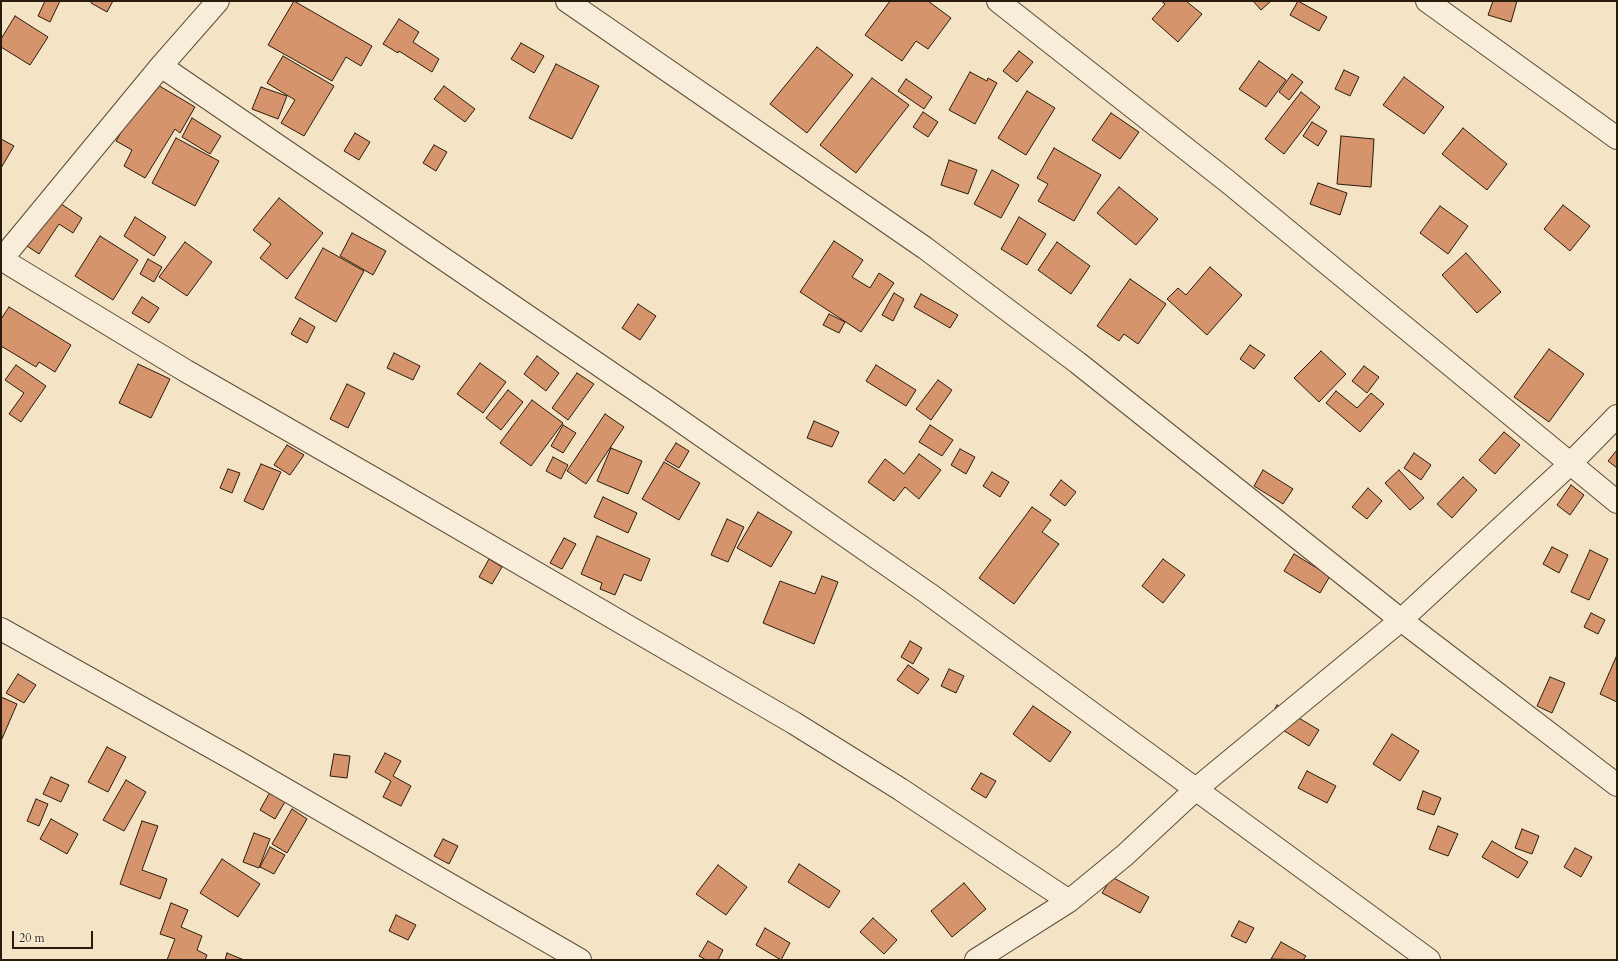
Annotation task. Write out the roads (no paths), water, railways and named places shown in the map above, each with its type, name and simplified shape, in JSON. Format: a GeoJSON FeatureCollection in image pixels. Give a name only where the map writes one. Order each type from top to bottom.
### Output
{"type":"FeatureCollection","features":[{"type":"Feature","properties":{"kind":"street"},"geometry":{"type":"LineString","coordinates":[[218,1],[161,66],[1,260],[192,375],[399,493],[794,723],[900,789],[1069,901]]}},
{"type":"Feature","properties":{"kind":"street"},"geometry":{"type":"LineString","coordinates":[[567,1],[931,253],[1084,367],[1401,620],[1617,785]]}},
{"type":"Feature","properties":{"kind":"street"},"geometry":{"type":"LineString","coordinates":[[998,1],[1227,181],[1617,502]]}},
{"type":"Feature","properties":{"kind":"street"},"geometry":{"type":"LineString","coordinates":[[1427,1],[1617,138]]}},
{"type":"Feature","properties":{"kind":"street"},"geometry":{"type":"LineString","coordinates":[[161,66],[662,408],[910,580],[1429,960]]}},
{"type":"Feature","properties":{"kind":"street"},"geometry":{"type":"LineString","coordinates":[[987,958],[1069,901],[1125,855],[1196,789],[1401,620],[1570,464],[1617,416]]}},
{"type":"Feature","properties":{"kind":"street"},"geometry":{"type":"LineString","coordinates":[[1,628],[238,762],[580,960]]}}]}
